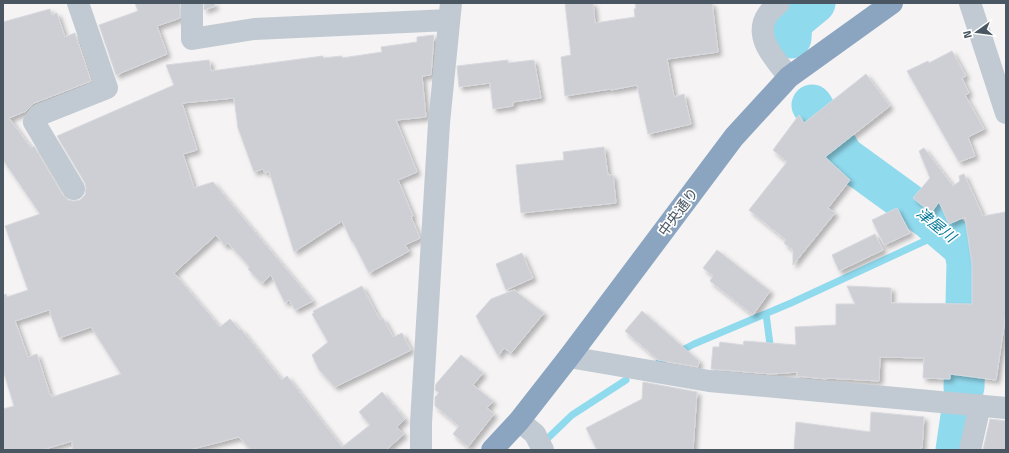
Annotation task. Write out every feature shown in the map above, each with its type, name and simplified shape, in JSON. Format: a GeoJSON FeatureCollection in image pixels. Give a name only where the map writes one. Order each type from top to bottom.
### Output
{"type":"FeatureCollection","features":[{"type":"Feature","properties":{"kind":"highway","name":"中央通り"},"geometry":{"type":"LineString","coordinates":[[492,450],[518,421],[569,357],[734,137],[789,77],[892,3]]}},
{"type":"Feature","properties":{"kind":"street"},"geometry":{"type":"LineString","coordinates":[[74,189],[34,122],[39,115],[107,88],[78,3]]}},
{"type":"Feature","properties":{"kind":"street"},"geometry":{"type":"LineString","coordinates":[[192,3],[192,39],[254,29],[450,12],[439,123],[421,415],[421,450]]}},
{"type":"Feature","properties":{"kind":"street"},"geometry":{"type":"LineString","coordinates":[[779,3],[768,15],[763,26],[764,36],[766,46],[789,77]]}},
{"type":"Feature","properties":{"kind":"street"},"geometry":{"type":"LineString","coordinates":[[970,3],[1006,113]]}},
{"type":"Feature","properties":{"kind":"street"},"geometry":{"type":"LineString","coordinates":[[569,357],[709,381],[1006,408]]}},
{"type":"Feature","properties":{"kind":"street"},"geometry":{"type":"LineString","coordinates":[[970,450],[980,405]]}},
{"type":"Feature","properties":{"kind":"street"},"geometry":{"type":"LineString","coordinates":[[518,421],[535,434],[543,450]]}},
{"type":"Feature","properties":{"kind":"building"},"geometry":{"type":"Polygon","coordinates":[[[135,3],[180,3],[180,18],[157,26],[167,54],[116,75],[99,25],[138,11],[135,3]]]}},
{"type":"Feature","properties":{"kind":"building"},"geometry":{"type":"Polygon","coordinates":[[[204,3],[214,3],[215,6],[204,10],[204,3]]]}},
{"type":"Feature","properties":{"kind":"building"},"geometry":{"type":"Polygon","coordinates":[[[565,3],[593,3],[595,23],[635,17],[635,3],[712,3],[718,52],[667,59],[674,97],[684,94],[691,124],[648,134],[637,85],[565,96],[561,57],[571,55],[565,3]]]}},
{"type":"Feature","properties":{"kind":"building"},"geometry":{"type":"Polygon","coordinates":[[[50,9],[52,15],[57,13],[65,37],[75,33],[91,81],[34,103],[26,111],[9,118],[31,148],[34,146],[63,195],[68,200],[74,201],[80,200],[85,195],[85,183],[57,136],[174,85],[166,65],[209,60],[211,71],[323,56],[323,58],[342,56],[342,58],[382,52],[381,47],[417,42],[417,37],[434,35],[431,75],[422,76],[426,117],[396,120],[417,172],[398,180],[413,216],[411,217],[420,238],[405,245],[409,251],[369,273],[342,221],[294,252],[269,171],[265,173],[263,169],[254,172],[238,128],[234,98],[182,103],[197,150],[183,154],[194,188],[213,182],[313,301],[295,310],[289,300],[285,303],[271,275],[262,283],[248,269],[250,267],[228,243],[225,246],[216,235],[174,273],[220,327],[230,319],[240,330],[241,329],[282,380],[287,376],[342,447],[370,425],[359,412],[382,392],[405,419],[397,427],[404,434],[386,450],[251,450],[239,437],[189,450],[73,450],[72,441],[42,450],[3,450],[3,409],[14,406],[3,370],[3,295],[6,294],[7,297],[28,290],[5,226],[40,214],[3,160],[3,22],[50,9]],[[49,310],[15,321],[28,357],[37,354],[50,395],[52,395],[52,397],[121,374],[91,327],[59,338],[49,310]]]}},
{"type":"Feature","properties":{"kind":"building"},"geometry":{"type":"Polygon","coordinates":[[[952,51],[966,76],[962,78],[969,93],[965,95],[984,129],[968,137],[975,156],[959,162],[907,71],[928,61],[929,63],[952,51]]]}},
{"type":"Feature","properties":{"kind":"building"},"geometry":{"type":"Polygon","coordinates":[[[508,60],[508,63],[534,60],[541,98],[513,102],[513,106],[493,109],[490,83],[459,87],[457,66],[508,60]]]}},
{"type":"Feature","properties":{"kind":"building"},"geometry":{"type":"Polygon","coordinates":[[[866,74],[890,106],[825,157],[850,180],[828,208],[835,213],[793,265],[793,250],[784,243],[786,240],[749,210],[787,162],[773,150],[799,115],[804,123],[866,74]]]}},
{"type":"Feature","properties":{"kind":"building"},"geometry":{"type":"Polygon","coordinates":[[[604,147],[608,175],[613,175],[616,203],[521,213],[516,165],[564,160],[563,152],[604,147]]]}},
{"type":"Feature","properties":{"kind":"building"},"geometry":{"type":"Polygon","coordinates":[[[924,148],[953,186],[960,181],[959,176],[964,174],[983,216],[1006,212],[1006,312],[996,380],[950,374],[950,379],[923,378],[924,358],[880,357],[879,381],[797,376],[797,372],[772,374],[711,369],[713,347],[719,347],[720,342],[743,345],[744,341],[796,345],[795,327],[836,325],[836,304],[855,304],[847,286],[891,288],[891,303],[972,304],[972,264],[965,217],[949,224],[939,202],[931,213],[913,198],[930,178],[919,151],[924,148]]]}},
{"type":"Feature","properties":{"kind":"building"},"geometry":{"type":"Polygon","coordinates":[[[897,208],[910,233],[884,245],[872,220],[897,208]]]}},
{"type":"Feature","properties":{"kind":"building"},"geometry":{"type":"Polygon","coordinates":[[[875,234],[883,250],[839,271],[832,255],[875,234]]]}},
{"type":"Feature","properties":{"kind":"building"},"geometry":{"type":"Polygon","coordinates":[[[717,250],[770,291],[753,315],[710,281],[713,276],[703,268],[717,250]]]}},
{"type":"Feature","properties":{"kind":"building"},"geometry":{"type":"Polygon","coordinates":[[[522,253],[533,278],[506,290],[496,264],[522,253]]]}},
{"type":"Feature","properties":{"kind":"building"},"geometry":{"type":"Polygon","coordinates":[[[362,286],[380,320],[383,318],[393,337],[402,333],[411,350],[335,387],[319,370],[312,355],[328,342],[312,314],[314,313],[313,311],[362,286]]]}},
{"type":"Feature","properties":{"kind":"building"},"geometry":{"type":"Polygon","coordinates":[[[514,290],[544,313],[511,353],[504,348],[498,356],[476,316],[491,299],[514,290]]]}},
{"type":"Feature","properties":{"kind":"building"},"geometry":{"type":"Polygon","coordinates":[[[642,311],[699,361],[698,367],[658,360],[625,331],[642,311]]]}},
{"type":"Feature","properties":{"kind":"building"},"geometry":{"type":"Polygon","coordinates":[[[461,355],[483,373],[473,385],[493,401],[487,408],[494,414],[468,447],[453,434],[459,426],[435,406],[435,397],[439,393],[435,390],[436,384],[461,355]]]}},
{"type":"Feature","properties":{"kind":"building"},"geometry":{"type":"Polygon","coordinates":[[[643,382],[697,392],[693,450],[597,450],[586,428],[642,399],[643,382]]]}},
{"type":"Feature","properties":{"kind":"building"},"geometry":{"type":"Polygon","coordinates":[[[871,412],[924,417],[922,448],[920,447],[920,450],[794,450],[796,422],[870,432],[871,412]]]}},
{"type":"Feature","properties":{"kind":"building"},"geometry":{"type":"Polygon","coordinates":[[[990,419],[1006,421],[1006,450],[983,450],[990,419]]]}},
{"type":"Feature","properties":{"kind":"waterway","name":"津屋川"},"geometry":{"type":"LineString","coordinates":[[791,38],[792,22],[815,3]]}},
{"type":"Feature","properties":{"kind":"waterway","name":"津屋川"},"geometry":{"type":"LineString","coordinates":[[812,105],[843,156],[931,220],[964,248],[967,263],[964,387]]}},
{"type":"Feature","properties":{"kind":"waterway"},"geometry":{"type":"LineString","coordinates":[[659,362],[694,344],[791,303],[927,240],[931,220]]}},
{"type":"Feature","properties":{"kind":"waterway"},"geometry":{"type":"LineString","coordinates":[[766,314],[771,352]]}},
{"type":"Feature","properties":{"kind":"waterway"},"geometry":{"type":"LineString","coordinates":[[548,438],[572,415],[626,380]]}},
{"type":"Feature","properties":{"kind":"waterway","name":"津屋川"},"geometry":{"type":"LineString","coordinates":[[956,450],[961,416]]}}]}
